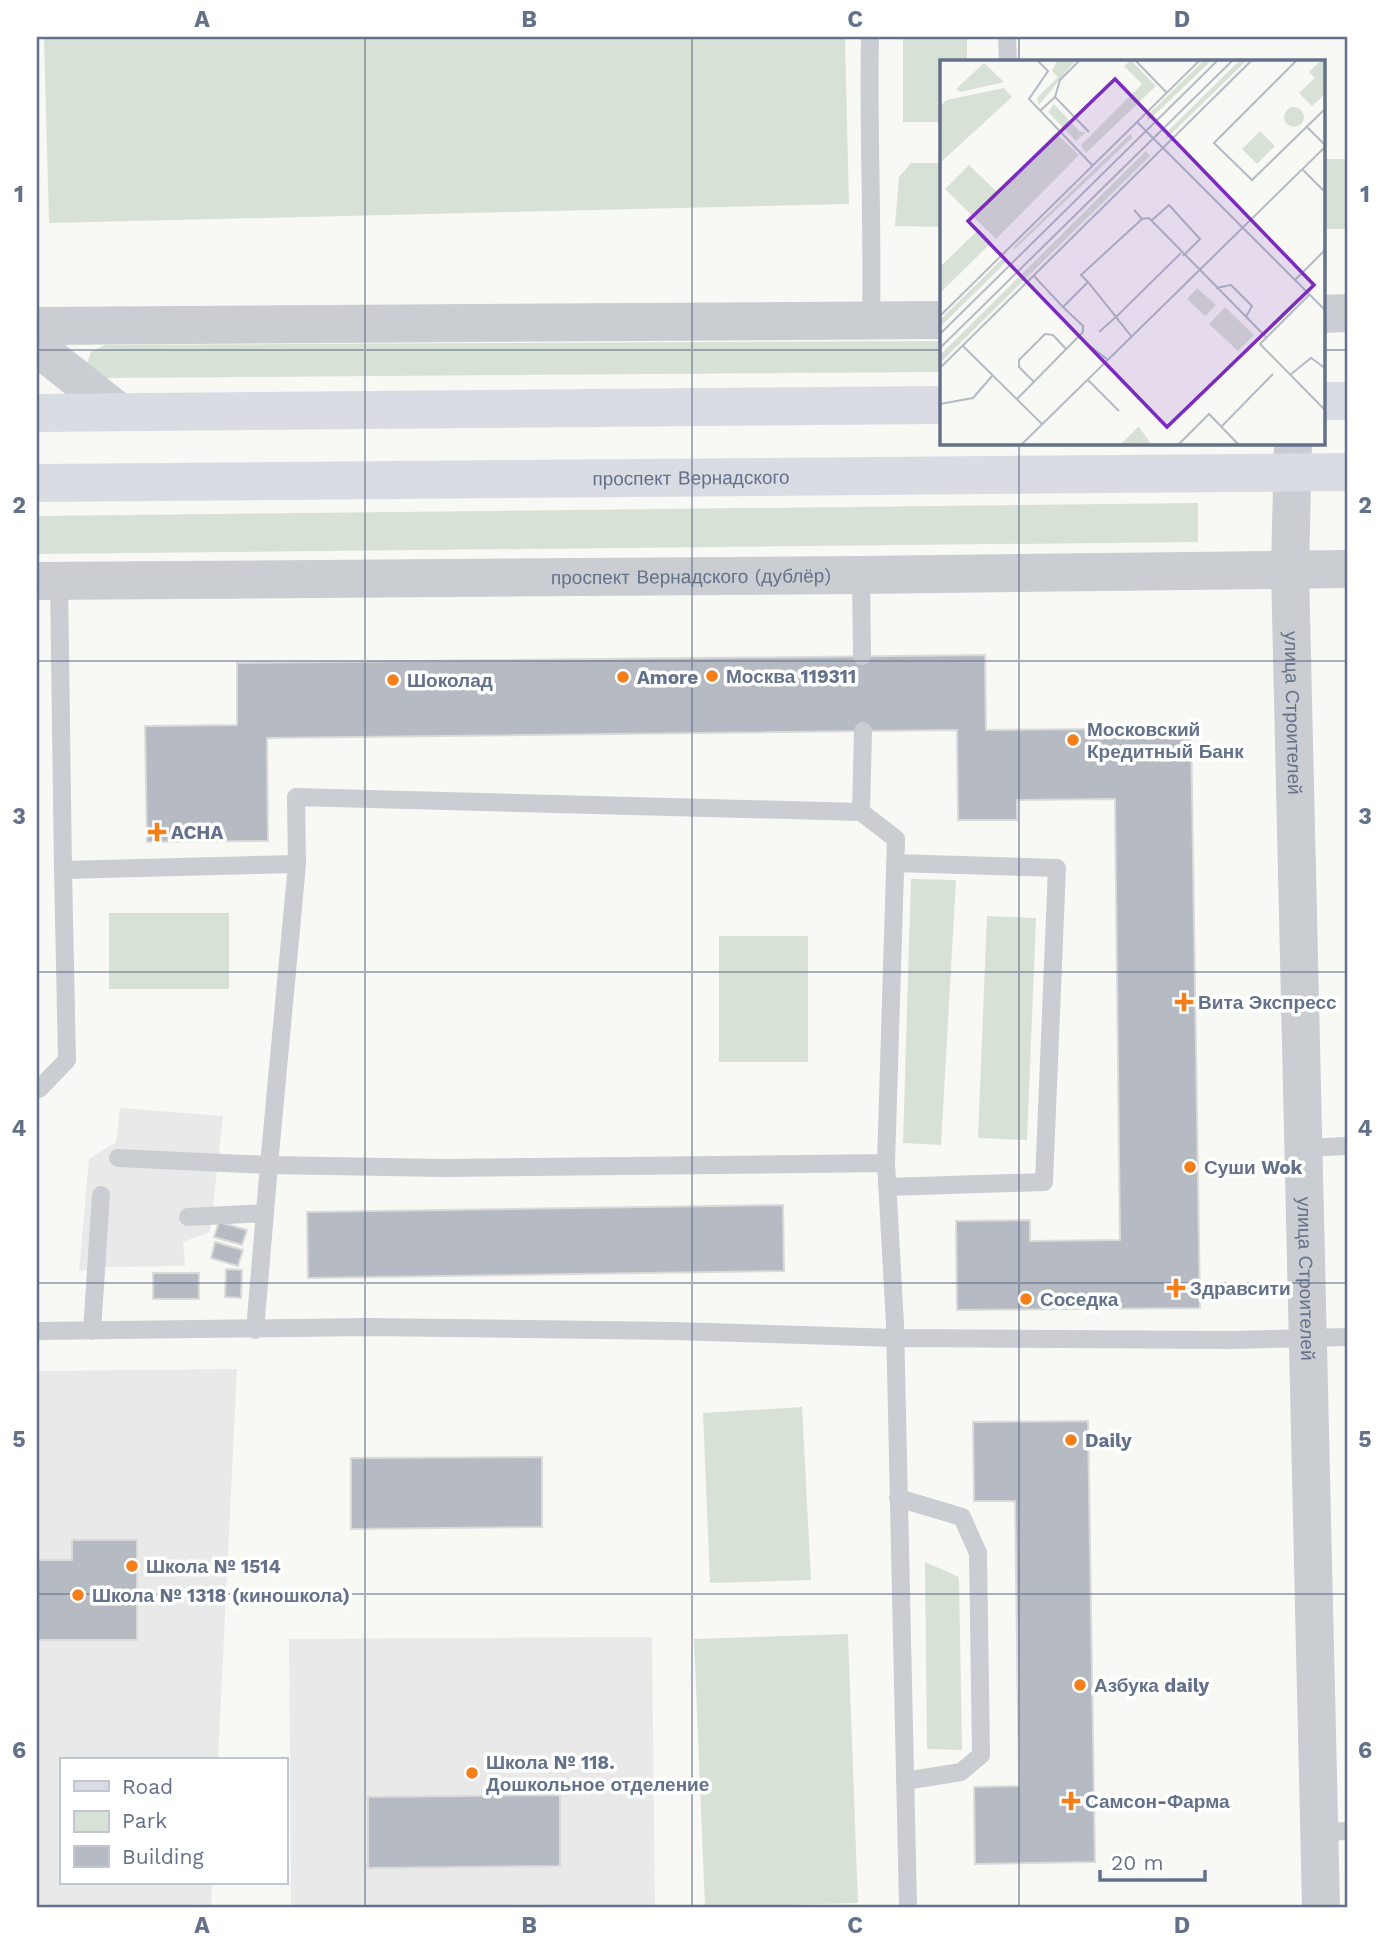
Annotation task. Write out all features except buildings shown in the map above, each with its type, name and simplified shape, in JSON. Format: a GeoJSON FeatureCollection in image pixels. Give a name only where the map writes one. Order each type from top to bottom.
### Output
{"type":"FeatureCollection","features":[{"type":"Feature","properties":{"kind":"main road"},"geometry":{"type":"LineString","coordinates":[[1324,401],[1347,401]]}},
{"type":"Feature","properties":{"kind":"main road"},"geometry":{"type":"LineString","coordinates":[[37,413],[940,405]]}},
{"type":"Feature","properties":{"kind":"main road","name":"проспект Вернадского"},"geometry":{"type":"LineString","coordinates":[[37,484],[1293,458],[1347,472]]}},
{"type":"Feature","properties":{"kind":"street"},"geometry":{"type":"LineString","coordinates":[[1324,314],[1347,313]]}},
{"type":"Feature","properties":{"kind":"street"},"geometry":{"type":"LineString","coordinates":[[37,326],[940,320]]}},
{"type":"Feature","properties":{"kind":"street"},"geometry":{"type":"LineString","coordinates":[[37,347],[119,412]]}},
{"type":"Feature","properties":{"kind":"street","name":"улица Строителей"},"geometry":{"type":"LineString","coordinates":[[1293,458],[1290,570],[1308,1340],[1333,1831],[1321,1907]]}},
{"type":"Feature","properties":{"kind":"street","name":"проспект Вернадского (дублёр)"},"geometry":{"type":"LineString","coordinates":[[48,581],[1347,569]]}},
{"type":"Feature","properties":{"kind":"lane"},"geometry":{"type":"LineString","coordinates":[[870,37],[868,143],[871,321]]}},
{"type":"Feature","properties":{"kind":"lane"},"geometry":{"type":"LineString","coordinates":[[1007,37],[1007,60]]}},
{"type":"Feature","properties":{"kind":"lane"},"geometry":{"type":"LineString","coordinates":[[861,575],[862,656]]}},
{"type":"Feature","properties":{"kind":"lane"},"geometry":{"type":"LineString","coordinates":[[37,1089],[67,1060],[63,870],[48,581]]}},
{"type":"Feature","properties":{"kind":"lane"},"geometry":{"type":"LineString","coordinates":[[861,812],[863,731]]}},
{"type":"Feature","properties":{"kind":"lane"},"geometry":{"type":"LineString","coordinates":[[255,1330],[297,864],[296,797],[861,812],[896,839],[886,1163],[895,1338],[908,1907]]}},
{"type":"Feature","properties":{"kind":"lane"},"geometry":{"type":"LineString","coordinates":[[887,1187],[1044,1182],[1057,868],[895,863]]}},
{"type":"Feature","properties":{"kind":"lane"},"geometry":{"type":"LineString","coordinates":[[63,870],[297,864]]}},
{"type":"Feature","properties":{"kind":"lane"},"geometry":{"type":"LineString","coordinates":[[1304,1148],[1347,1146]]}},
{"type":"Feature","properties":{"kind":"lane"},"geometry":{"type":"LineString","coordinates":[[118,1158],[268,1165],[443,1168],[886,1163]]}},
{"type":"Feature","properties":{"kind":"lane"},"geometry":{"type":"LineString","coordinates":[[92,1331],[101,1195]]}},
{"type":"Feature","properties":{"kind":"lane"},"geometry":{"type":"LineString","coordinates":[[188,1217],[264,1213]]}},
{"type":"Feature","properties":{"kind":"lane"},"geometry":{"type":"LineString","coordinates":[[37,1331],[446,1327],[895,1338],[1308,1340],[1347,1337]]}},
{"type":"Feature","properties":{"kind":"lane"},"geometry":{"type":"LineString","coordinates":[[898,1498],[962,1517],[978,1553],[981,1755],[961,1772],[905,1781]]}},
{"type":"Feature","properties":{"kind":"shaded area"},"geometry":{"type":"Polygon","coordinates":[[[120,1108],[223,1116],[210,1232],[183,1242],[185,1266],[97,1267],[79,1271],[89,1159],[116,1142],[120,1108]]]}},
{"type":"Feature","properties":{"kind":"shaded area","name":"Школа № 1514"},"geometry":{"type":"Polygon","coordinates":[[[237,1369],[218,1758],[60,1758],[60,1884],[212,1884],[211,1907],[37,1907],[37,1371],[237,1369]]]}},
{"type":"Feature","properties":{"kind":"shaded area","name":"Школа № 118. Дошкольное отделение"},"geometry":{"type":"Polygon","coordinates":[[[652,1637],[655,1907],[291,1907],[289,1639],[652,1637]]]}},
{"type":"Feature","properties":{"kind":"green space"},"geometry":{"type":"Polygon","coordinates":[[[44,37],[845,37],[849,204],[49,223],[44,37]]]}},
{"type":"Feature","properties":{"kind":"green space"},"geometry":{"type":"Polygon","coordinates":[[[903,37],[967,37],[967,60],[940,60],[940,122],[903,122],[903,37]]]}},
{"type":"Feature","properties":{"kind":"green space"},"geometry":{"type":"Polygon","coordinates":[[[1324,159],[1347,159],[1347,229],[1324,229],[1324,159]]]}},
{"type":"Feature","properties":{"kind":"green space"},"geometry":{"type":"Polygon","coordinates":[[[911,163],[940,163],[940,227],[895,226],[899,177],[911,163]]]}},
{"type":"Feature","properties":{"kind":"green space"},"geometry":{"type":"Polygon","coordinates":[[[940,341],[940,372],[106,378],[87,363],[91,352],[105,345],[940,341]]]}},
{"type":"Feature","properties":{"kind":"green space"},"geometry":{"type":"Polygon","coordinates":[[[1198,503],[1198,542],[37,554],[37,516],[1198,503]]]}},
{"type":"Feature","properties":{"kind":"green space"},"geometry":{"type":"Polygon","coordinates":[[[911,879],[956,880],[941,1145],[903,1143],[911,879]]]}},
{"type":"Feature","properties":{"kind":"green space"},"geometry":{"type":"Polygon","coordinates":[[[109,913],[229,913],[229,989],[109,989],[109,913]]]}},
{"type":"Feature","properties":{"kind":"green space"},"geometry":{"type":"Polygon","coordinates":[[[987,916],[1036,918],[1027,1140],[978,1138],[987,916]]]}},
{"type":"Feature","properties":{"kind":"green space"},"geometry":{"type":"Polygon","coordinates":[[[719,936],[808,936],[808,1062],[719,1062],[719,936]]]}},
{"type":"Feature","properties":{"kind":"green space"},"geometry":{"type":"Polygon","coordinates":[[[802,1407],[811,1580],[710,1583],[703,1413],[802,1407]]]}},
{"type":"Feature","properties":{"kind":"green space"},"geometry":{"type":"Polygon","coordinates":[[[925,1562],[959,1577],[962,1750],[927,1749],[925,1562]]]}},
{"type":"Feature","properties":{"kind":"green space"},"geometry":{"type":"Polygon","coordinates":[[[848,1634],[858,1903],[705,1907],[694,1639],[848,1634]]]}},
{"type":"Feature","properties":{"kind":"place","name":"Москва 119311"},"geometry":{"type":"Point","coordinates":[712,676]}},
{"type":"Feature","properties":{"kind":"place","name":"Amore"},"geometry":{"type":"Point","coordinates":[623,677]}},
{"type":"Feature","properties":{"kind":"place","name":"Шоколад"},"geometry":{"type":"Point","coordinates":[393,680]}},
{"type":"Feature","properties":{"kind":"place","name":"Московский Кредитный Банк"},"geometry":{"type":"Point","coordinates":[1073,740]}},
{"type":"Feature","properties":{"kind":"place","name":"ACHA"},"geometry":{"type":"Point","coordinates":[157,832]}},
{"type":"Feature","properties":{"kind":"place","name":"Вита Экспресс"},"geometry":{"type":"Point","coordinates":[1184,1002]}},
{"type":"Feature","properties":{"kind":"place","name":"Суши Wok"},"geometry":{"type":"Point","coordinates":[1190,1167]}},
{"type":"Feature","properties":{"kind":"place","name":"Здравсити"},"geometry":{"type":"Point","coordinates":[1176,1288]}},
{"type":"Feature","properties":{"kind":"place","name":"Соседка"},"geometry":{"type":"Point","coordinates":[1026,1299]}},
{"type":"Feature","properties":{"kind":"place","name":"Daily"},"geometry":{"type":"Point","coordinates":[1071,1440]}},
{"type":"Feature","properties":{"kind":"place","name":"Школа № 1514"},"geometry":{"type":"Point","coordinates":[132,1566]}},
{"type":"Feature","properties":{"kind":"place","name":"Школа № 1318 (киношкола)"},"geometry":{"type":"Point","coordinates":[78,1595]}},
{"type":"Feature","properties":{"kind":"place","name":"Азбука daily"},"geometry":{"type":"Point","coordinates":[1080,1685]}},
{"type":"Feature","properties":{"kind":"place","name":"Школа № 118. Дошкольное отделение"},"geometry":{"type":"Point","coordinates":[472,1773]}},
{"type":"Feature","properties":{"kind":"place","name":"Самсон-Фарма"},"geometry":{"type":"Point","coordinates":[1071,1801]}}]}
